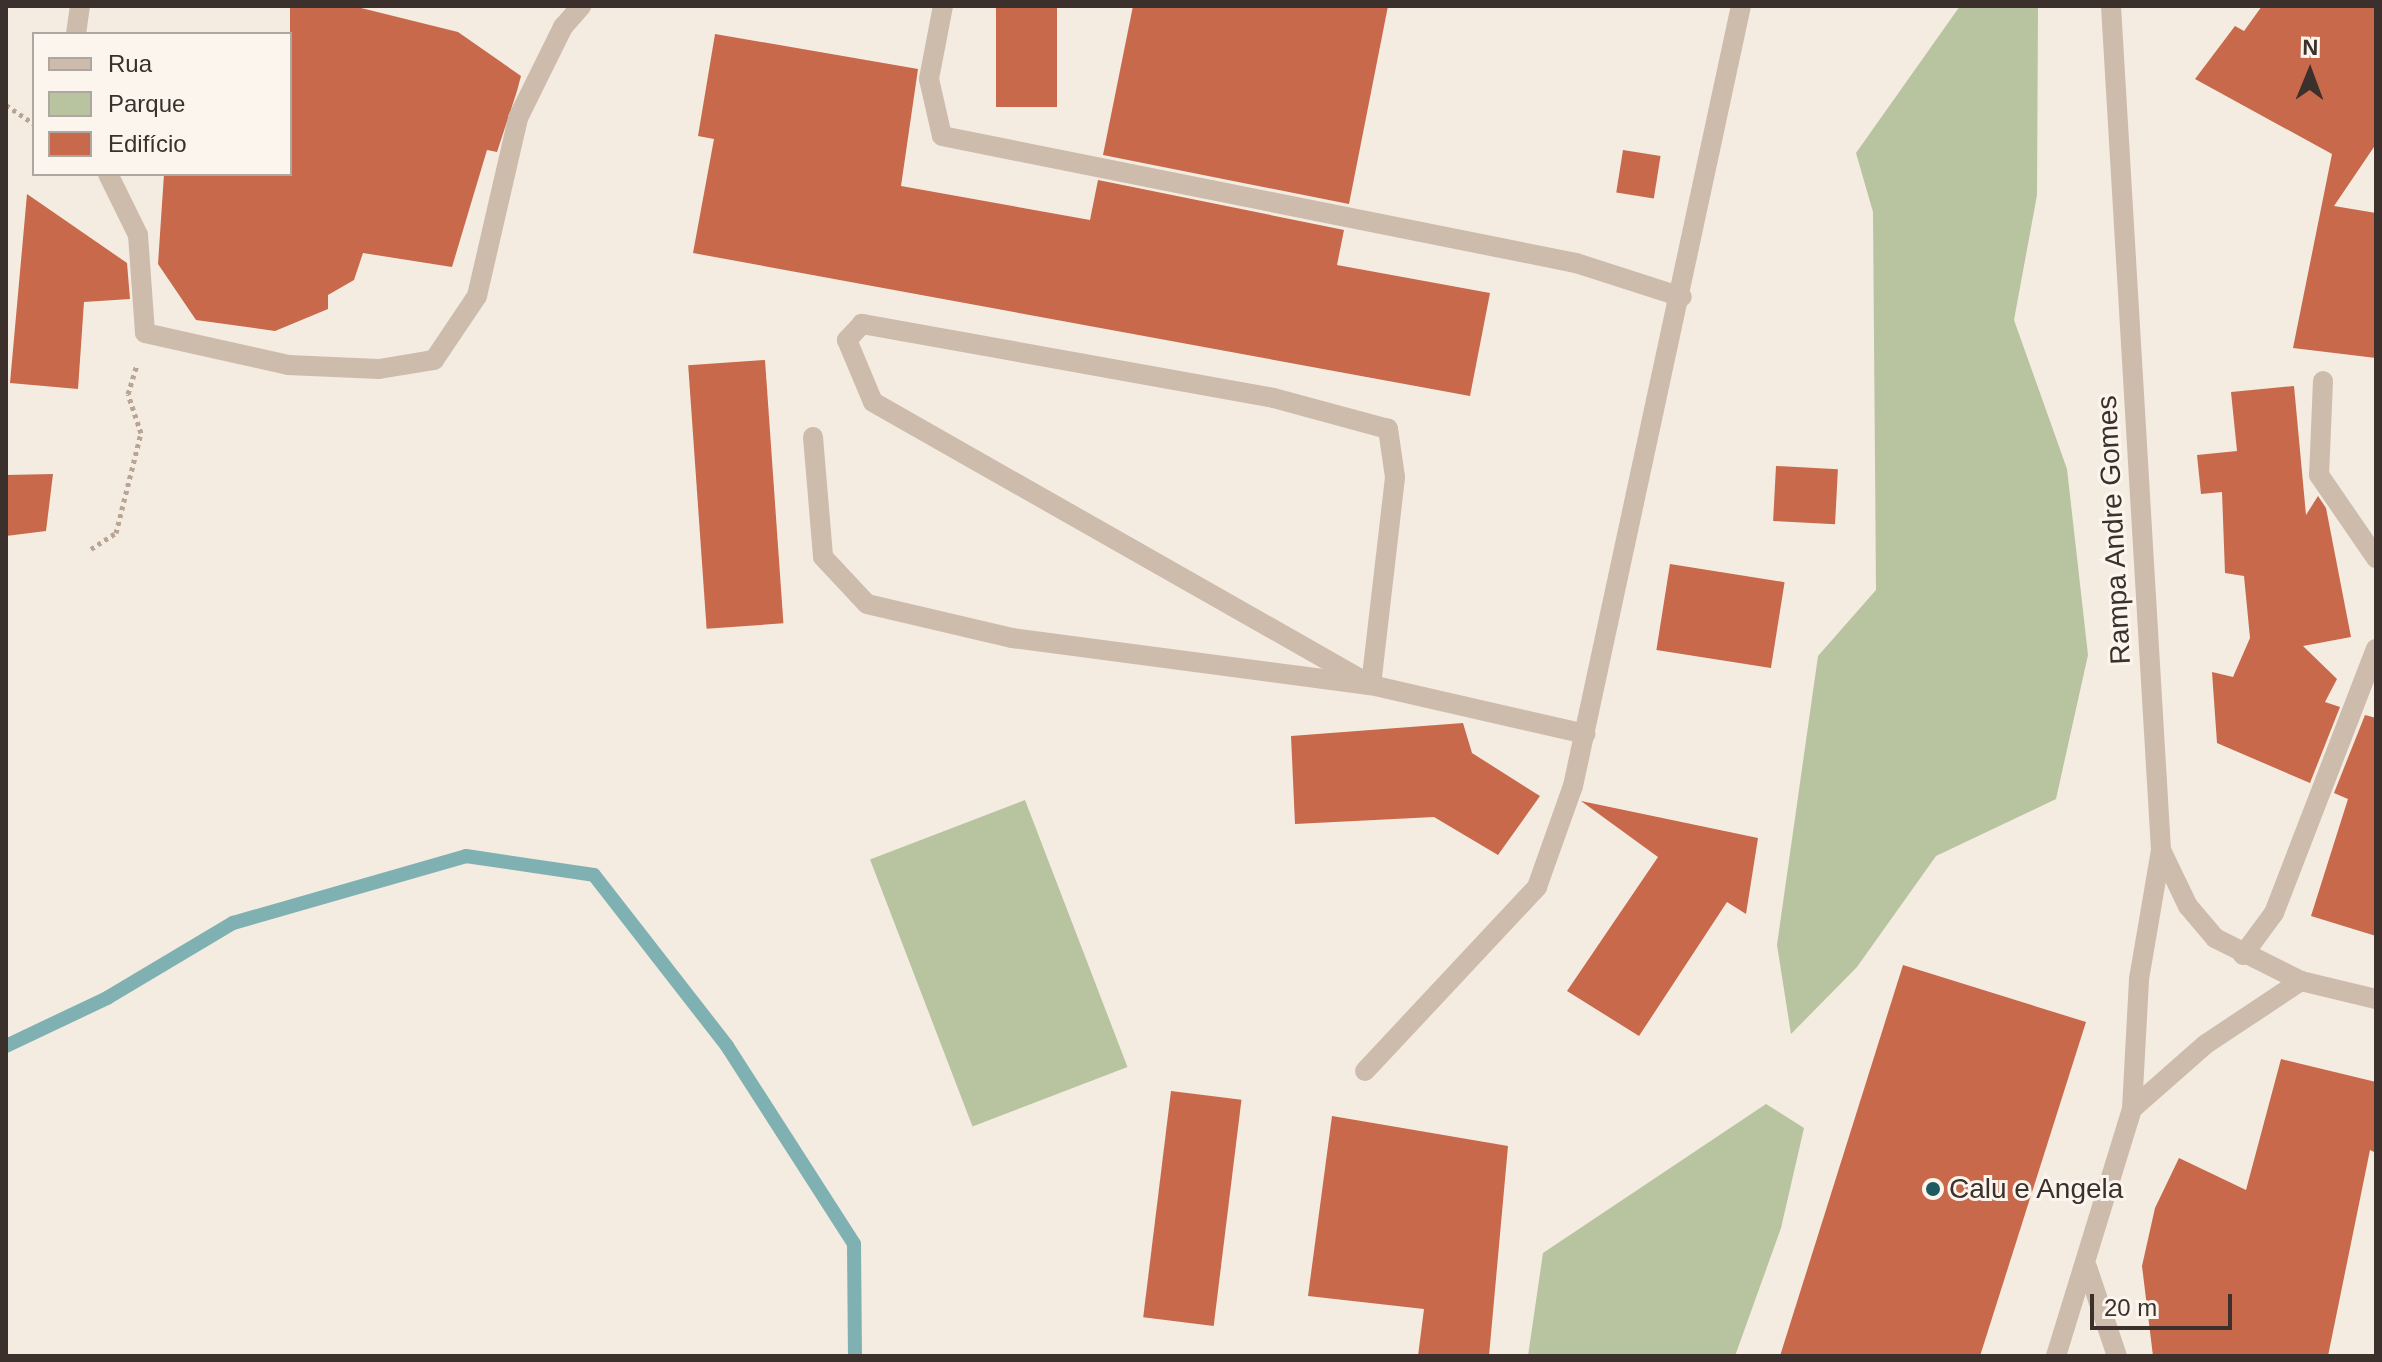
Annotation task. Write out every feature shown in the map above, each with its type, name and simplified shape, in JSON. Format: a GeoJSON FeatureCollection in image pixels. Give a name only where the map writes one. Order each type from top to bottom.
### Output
{"type":"FeatureCollection","features":[{"type":"Feature","properties":{"kind":"street"},"geometry":{"type":"LineString","coordinates":[[76,32],[80,6]]}},
{"type":"Feature","properties":{"kind":"street"},"geometry":{"type":"LineString","coordinates":[[109,176],[138,235],[145,333],[288,365],[379,369],[434,360],[477,296],[518,118],[563,27],[581,6]]}},
{"type":"Feature","properties":{"kind":"street"},"geometry":{"type":"LineString","coordinates":[[943,6],[929,79],[942,136],[1576,263],[1682,297]]}},
{"type":"Feature","properties":{"kind":"street"},"geometry":{"type":"LineString","coordinates":[[1365,1071],[1537,887],[1585,734],[1682,297],[1741,6]]}},
{"type":"Feature","properties":{"kind":"street","name":"Rampa Andre Gomes"},"geometry":{"type":"LineString","coordinates":[[2111,6],[2161,850],[2188,906],[2215,938],[2243,955],[2301,981],[2376,999]]}},
{"type":"Feature","properties":{"kind":"street"},"geometry":{"type":"LineString","coordinates":[[862,324],[1274,398],[1388,429],[1395,477],[1371,685],[873,402],[847,340],[862,324]]}},
{"type":"Feature","properties":{"kind":"street"},"geometry":{"type":"LineString","coordinates":[[2323,381],[2319,475],[2376,558]]}},
{"type":"Feature","properties":{"kind":"street"},"geometry":{"type":"LineString","coordinates":[[813,437],[823,557],[867,604],[1012,638],[1371,685],[1585,734]]}},
{"type":"Feature","properties":{"kind":"street"},"geometry":{"type":"LineString","coordinates":[[2243,955],[2274,913],[2376,649]]}},
{"type":"Feature","properties":{"kind":"street"},"geometry":{"type":"LineString","coordinates":[[2056,1356],[2087,1267],[2132,1109],[2139,979],[2161,850]]}},
{"type":"Feature","properties":{"kind":"street"},"geometry":{"type":"LineString","coordinates":[[2132,1109],[2206,1044],[2301,981]]}},
{"type":"Feature","properties":{"kind":"street"},"geometry":{"type":"LineString","coordinates":[[2087,1267],[2117,1356]]}},
{"type":"Feature","properties":{"kind":"path"},"geometry":{"type":"LineString","coordinates":[[6,105],[32,123]]}},
{"type":"Feature","properties":{"kind":"path"},"geometry":{"type":"LineString","coordinates":[[91,549],[116,533],[141,433],[128,394],[145,333]]}},
{"type":"Feature","properties":{"kind":"green space"},"geometry":{"type":"Polygon","coordinates":[[[1960,6],[2038,6],[2037,195],[2014,320],[2067,469],[2088,655],[2056,799],[1936,856],[1857,967],[1791,1034],[1777,945],[1818,656],[1876,590],[1873,212],[1856,153],[1960,6]]]}},
{"type":"Feature","properties":{"kind":"green space"},"geometry":{"type":"Polygon","coordinates":[[[1025,800],[1127,1067],[973,1126],[870,859],[1025,800]]]}},
{"type":"Feature","properties":{"kind":"green space"},"geometry":{"type":"Polygon","coordinates":[[[1766,1104],[1804,1128],[1781,1228],[1735,1356],[1528,1356],[1543,1253],[1766,1104]]]}},
{"type":"Feature","properties":{"kind":"building"},"geometry":{"type":"Polygon","coordinates":[[[290,6],[353,6],[458,32],[521,76],[497,152],[487,150],[452,267],[363,253],[354,280],[328,295],[328,309],[275,331],[196,320],[158,264],[164,176],[292,176],[290,6]]]}},
{"type":"Feature","properties":{"kind":"building"},"geometry":{"type":"Polygon","coordinates":[[[996,6],[1057,6],[1057,107],[996,107],[996,6]]]}},
{"type":"Feature","properties":{"kind":"building"},"geometry":{"type":"Polygon","coordinates":[[[1133,6],[1388,6],[1349,204],[1103,155],[1133,6]]]}},
{"type":"Feature","properties":{"kind":"building"},"geometry":{"type":"Polygon","coordinates":[[[2262,6],[2376,6],[2376,144],[2334,206],[2376,213],[2376,358],[2293,348],[2332,154],[2195,79],[2235,26],[2244,31],[2262,6]]]}},
{"type":"Feature","properties":{"kind":"building"},"geometry":{"type":"Polygon","coordinates":[[[715,34],[918,69],[901,186],[1090,220],[1098,180],[1344,230],[1337,265],[1490,293],[1470,396],[693,253],[714,139],[698,136],[715,34]]]}},
{"type":"Feature","properties":{"kind":"building"},"geometry":{"type":"Polygon","coordinates":[[[1623,150],[1661,156],[1654,198],[1616,192],[1623,150]]]}},
{"type":"Feature","properties":{"kind":"building"},"geometry":{"type":"Polygon","coordinates":[[[27,194],[127,263],[130,299],[84,302],[78,389],[10,383],[27,194]]]}},
{"type":"Feature","properties":{"kind":"building"},"geometry":{"type":"Polygon","coordinates":[[[765,360],[783,623],[707,629],[688,365],[765,360]]]}},
{"type":"Feature","properties":{"kind":"building"},"geometry":{"type":"Polygon","coordinates":[[[2294,386],[2306,515],[2318,496],[2326,508],[2351,637],[2303,646],[2337,679],[2325,702],[2340,707],[2310,783],[2217,743],[2212,672],[2233,677],[2250,638],[2244,576],[2225,573],[2222,492],[2201,494],[2197,455],[2237,451],[2231,392],[2294,386]]]}},
{"type":"Feature","properties":{"kind":"building"},"geometry":{"type":"Polygon","coordinates":[[[1776,466],[1838,469],[1835,524],[1773,521],[1776,466]]]}},
{"type":"Feature","properties":{"kind":"building"},"geometry":{"type":"Polygon","coordinates":[[[53,474],[46,531],[6,536],[6,475],[53,474]]]}},
{"type":"Feature","properties":{"kind":"building"},"geometry":{"type":"Polygon","coordinates":[[[1670,564],[1785,582],[1771,668],[1656,650],[1670,564]]]}},
{"type":"Feature","properties":{"kind":"building"},"geometry":{"type":"Polygon","coordinates":[[[2365,715],[2376,718],[2376,936],[2311,916],[2348,799],[2334,793],[2365,715]]]}},
{"type":"Feature","properties":{"kind":"building"},"geometry":{"type":"Polygon","coordinates":[[[1463,723],[1472,753],[1540,796],[1498,855],[1434,817],[1295,824],[1291,736],[1463,723]]]}},
{"type":"Feature","properties":{"kind":"building"},"geometry":{"type":"Polygon","coordinates":[[[1581,801],[1758,838],[1746,914],[1727,902],[1639,1036],[1567,991],[1658,857],[1581,801]]]}},
{"type":"Feature","properties":{"kind":"building","name":"Calu e Angela"},"geometry":{"type":"Polygon","coordinates":[[[1903,965],[2086,1022],[1980,1356],[1780,1356],[1903,965]]]}},
{"type":"Feature","properties":{"kind":"building"},"geometry":{"type":"Polygon","coordinates":[[[2281,1059],[2376,1082],[2376,1153],[2370,1150],[2328,1356],[2153,1356],[2142,1266],[2155,1208],[2179,1158],[2246,1190],[2281,1059]]]}},
{"type":"Feature","properties":{"kind":"building"},"geometry":{"type":"Polygon","coordinates":[[[1171,1091],[1241,1100],[1214,1326],[1143,1317],[1171,1091]]]}},
{"type":"Feature","properties":{"kind":"building"},"geometry":{"type":"Polygon","coordinates":[[[1332,1116],[1508,1146],[1489,1356],[1418,1356],[1424,1309],[1308,1296],[1332,1116]]]}},
{"type":"Feature","properties":{"kind":"waterway"},"geometry":{"type":"LineString","coordinates":[[6,1046],[107,998],[233,923],[466,856],[594,875],[727,1046],[854,1244],[855,1356]]}},
{"type":"Feature","properties":{"kind":"place","name":"Calu e Angela"},"geometry":{"type":"Point","coordinates":[1933,1189]}}]}
